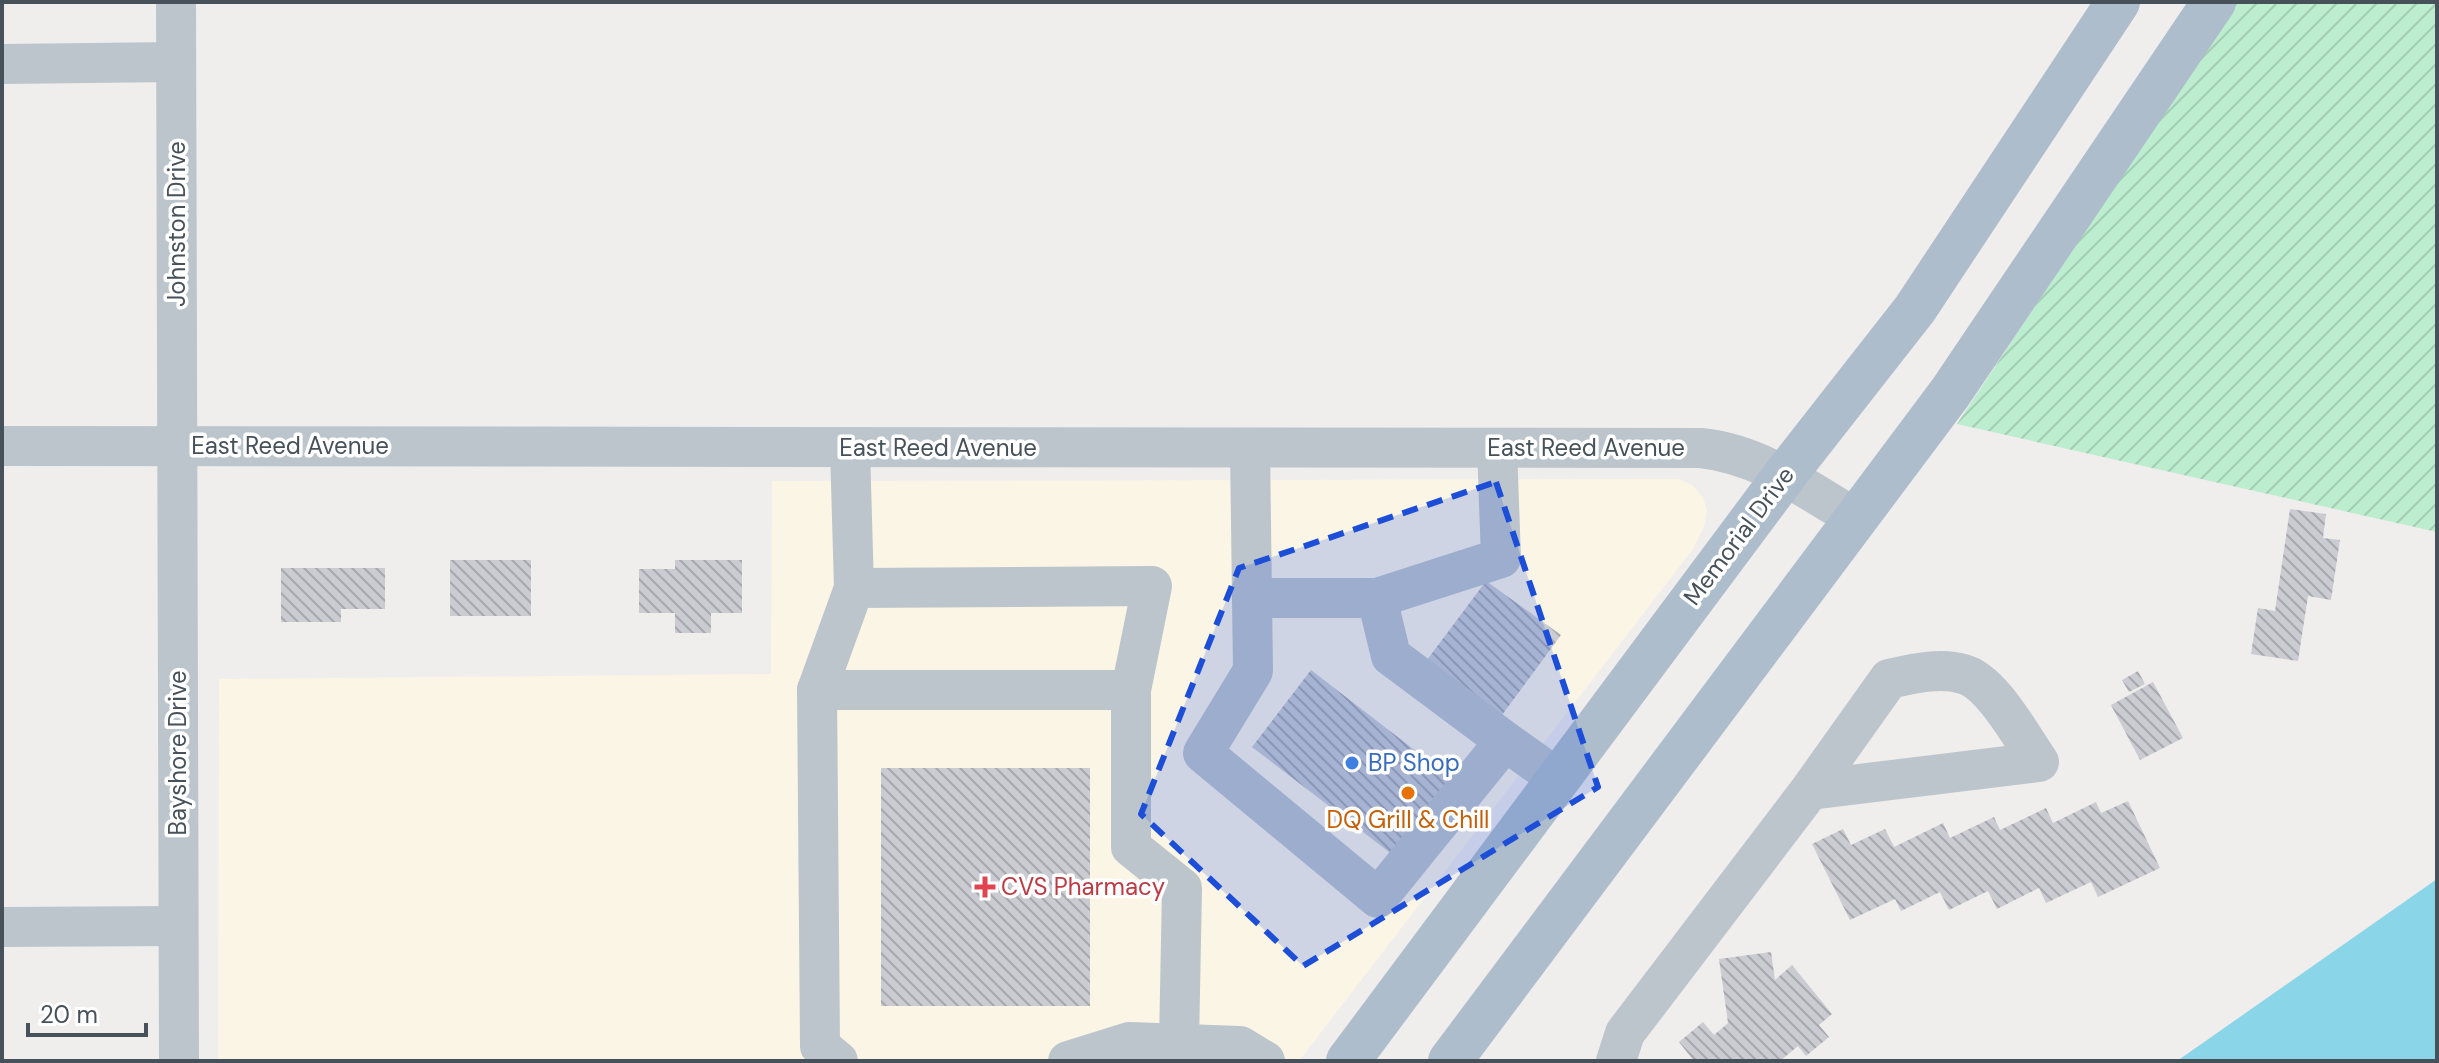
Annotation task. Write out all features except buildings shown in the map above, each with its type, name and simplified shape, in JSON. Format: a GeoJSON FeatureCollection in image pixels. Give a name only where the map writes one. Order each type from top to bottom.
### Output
{"type":"FeatureCollection","features":[{"type":"Feature","properties":{"kind":"main road","name":"Memorial Drive"},"geometry":{"type":"LineString","coordinates":[[1348,1061],[1785,475],[1915,309],[2118,2]]}},
{"type":"Feature","properties":{"kind":"main road"},"geometry":{"type":"LineString","coordinates":[[1450,1061],[1975,358],[2214,2]]}},
{"type":"Feature","properties":{"kind":"street","name":"Johnston Drive"},"geometry":{"type":"LineString","coordinates":[[176,2],[177,446]]}},
{"type":"Feature","properties":{"kind":"street"},"geometry":{"type":"LineString","coordinates":[[2,64],[176,62]]}},
{"type":"Feature","properties":{"kind":"street","name":"East Reed Avenue"},"geometry":{"type":"LineString","coordinates":[[2,446],[1701,448],[1723,450],[1748,458],[1785,475],[1856,519]]}},
{"type":"Feature","properties":{"kind":"street","name":"Bayshore Drive"},"geometry":{"type":"LineString","coordinates":[[177,446],[179,1061]]}},
{"type":"Feature","properties":{"kind":"street"},"geometry":{"type":"LineString","coordinates":[[838,1061],[820,1046],[817,690],[854,588],[850,448]]}},
{"type":"Feature","properties":{"kind":"street"},"geometry":{"type":"LineString","coordinates":[[1250,448],[1253,671],[1203,753],[1378,898],[1505,741]]}},
{"type":"Feature","properties":{"kind":"street"},"geometry":{"type":"LineString","coordinates":[[1252,598],[1377,598],[1501,558],[1497,448]]}},
{"type":"Feature","properties":{"kind":"street"},"geometry":{"type":"LineString","coordinates":[[854,588],[1152,586],[1131,690],[1131,847],[1182,888],[1179,1044]]}},
{"type":"Feature","properties":{"kind":"street"},"geometry":{"type":"LineString","coordinates":[[1377,598],[1391,656],[1557,778]]}},
{"type":"Feature","properties":{"kind":"street"},"geometry":{"type":"LineString","coordinates":[[1616,1061],[1625,1033],[1810,790],[1889,679],[1913,673],[1965,674],[1986,688],[2039,762],[1810,790]]}},
{"type":"Feature","properties":{"kind":"street"},"geometry":{"type":"LineString","coordinates":[[817,690],[1131,690]]}},
{"type":"Feature","properties":{"kind":"street"},"geometry":{"type":"LineString","coordinates":[[2,927],[178,926]]}},
{"type":"Feature","properties":{"kind":"street"},"geometry":{"type":"LineString","coordinates":[[1068,1061],[1129,1042],[1240,1046],[1265,1061]]}},
{"type":"Feature","properties":{"kind":"highlighted area"},"geometry":{"type":"Polygon","coordinates":[[[1496,482],[1598,787],[1303,966],[1141,814],[1239,568],[1496,482]]]}},
{"type":"Feature","properties":{"kind":"shaded area"},"geometry":{"type":"Polygon","coordinates":[[[1679,479],[1692,485],[1703,497],[1707,511],[1704,527],[1693,549],[1299,1061],[218,1061],[219,679],[771,674],[772,481],[1679,479]]]}},
{"type":"Feature","properties":{"kind":"green space"},"geometry":{"type":"Polygon","coordinates":[[[2236,2],[2437,2],[2437,532],[1957,424],[2236,2]]]}},
{"type":"Feature","properties":{"kind":"water"},"geometry":{"type":"Polygon","coordinates":[[[2437,879],[2437,1061],[2177,1061],[2437,879]]]}},
{"type":"Feature","properties":{"kind":"place","name":"BP Shop"},"geometry":{"type":"Point","coordinates":[1352,763]}},
{"type":"Feature","properties":{"kind":"place","name":"DQ Grill & Chill"},"geometry":{"type":"Point","coordinates":[1408,793]}},
{"type":"Feature","properties":{"kind":"place","name":"CVS Pharmacy"},"geometry":{"type":"Point","coordinates":[985,887]}}]}
